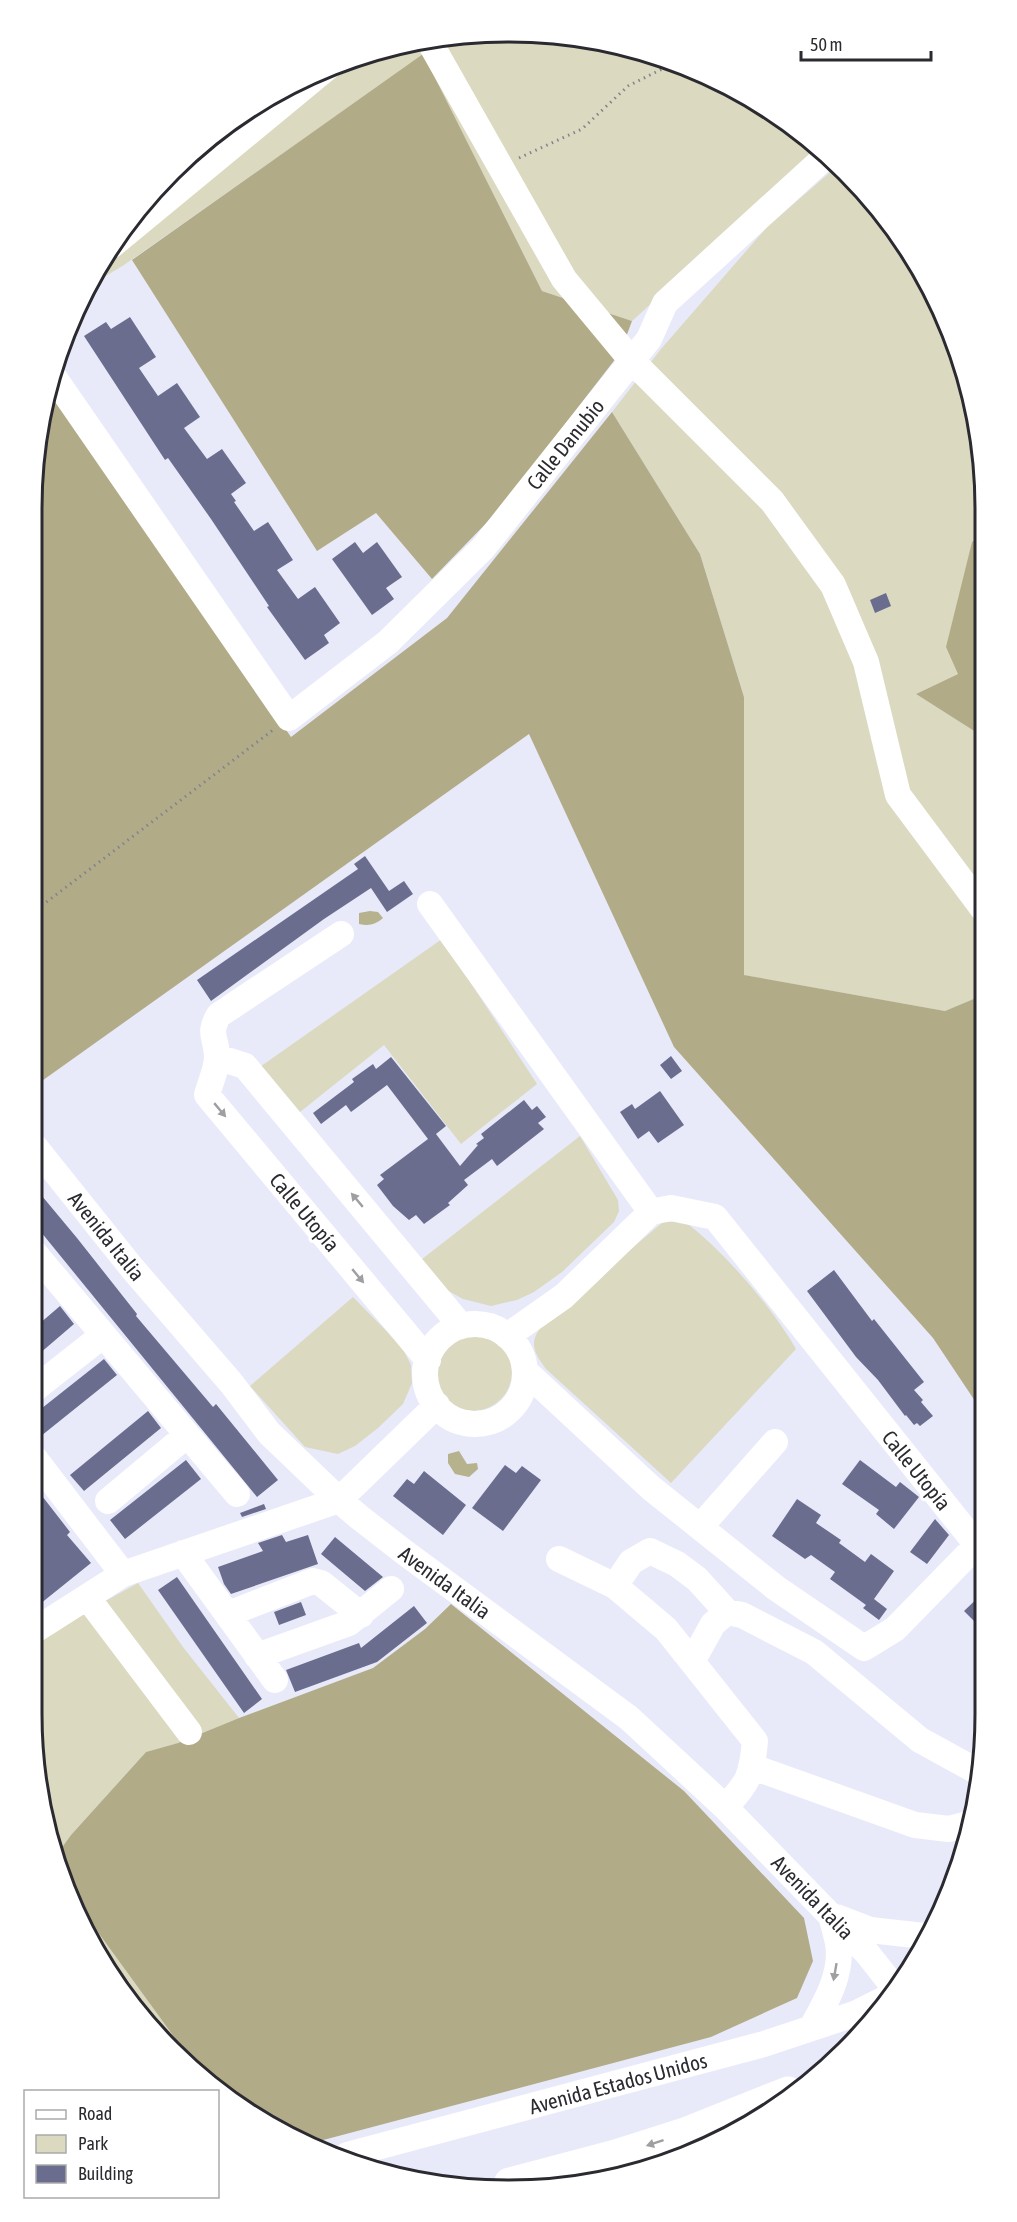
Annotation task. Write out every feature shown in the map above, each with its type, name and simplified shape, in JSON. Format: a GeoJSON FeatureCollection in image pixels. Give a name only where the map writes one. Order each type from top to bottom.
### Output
{"type":"FeatureCollection","features":[{"type":"Feature","properties":{"kind":"highway"},"geometry":{"type":"LineString","coordinates":[[528,2179],[616,2156],[685,2134],[768,2101]]}},
{"type":"Feature","properties":{"kind":"street"},"geometry":{"type":"LineString","coordinates":[[433,48],[564,279],[632,361],[772,501],[833,585],[866,662],[898,795],[975,898]]}},
{"type":"Feature","properties":{"kind":"street"},"geometry":{"type":"LineString","coordinates":[[141,221],[297,93]]}},
{"type":"Feature","properties":{"kind":"street","name":"Calle Danubio"},"geometry":{"type":"LineString","coordinates":[[289,718],[388,642],[483,548],[649,339],[665,303],[819,161]]}},
{"type":"Feature","properties":{"kind":"street"},"geometry":{"type":"LineString","coordinates":[[59,385],[289,718]]}},
{"type":"Feature","properties":{"kind":"street"},"geometry":{"type":"LineString","coordinates":[[430,904],[651,1212],[564,1296],[507,1336]]}},
{"type":"Feature","properties":{"kind":"street","name":"Calle Utopía"},"geometry":{"type":"LineString","coordinates":[[341,934],[219,1015],[213,1024],[212,1035],[217,1057],[207,1095],[428,1360]]}},
{"type":"Feature","properties":{"kind":"street"},"geometry":{"type":"LineString","coordinates":[[217,1057],[246,1065],[461,1326]]}},
{"type":"Feature","properties":{"kind":"street","name":"Avenida Italia"},"geometry":{"type":"LineString","coordinates":[[42,1156],[132,1268],[232,1384],[269,1433],[339,1500],[404,1552],[629,1718],[725,1807],[867,1953],[890,1982]]}},
{"type":"Feature","properties":{"kind":"street","name":"Calle Utopía"},"geometry":{"type":"LineString","coordinates":[[651,1212],[671,1208],[715,1217],[975,1542]]}},
{"type":"Feature","properties":{"kind":"street"},"geometry":{"type":"LineString","coordinates":[[42,1262],[237,1494]]}},
{"type":"Feature","properties":{"kind":"street"},"geometry":{"type":"LineString","coordinates":[[470,1324],[486,1325],[507,1336],[522,1355],[525,1371],[524,1387],[516,1402],[505,1414],[490,1422],[473,1424],[457,1421],[442,1412],[432,1399],[426,1383],[428,1360],[441,1337],[461,1326],[470,1324]]}},
{"type":"Feature","properties":{"kind":"street"},"geometry":{"type":"LineString","coordinates":[[42,1383],[102,1336]]}},
{"type":"Feature","properties":{"kind":"street","name":"Calle Utopía"},"geometry":{"type":"LineString","coordinates":[[525,1371],[651,1488],[776,1588],[864,1648],[895,1629],[975,1547]]}},
{"type":"Feature","properties":{"kind":"street"},"geometry":{"type":"LineString","coordinates":[[42,1623],[123,1574],[339,1500],[437,1405]]}},
{"type":"Feature","properties":{"kind":"street"},"geometry":{"type":"LineString","coordinates":[[108,1501],[187,1435]]}},
{"type":"Feature","properties":{"kind":"street"},"geometry":{"type":"LineString","coordinates":[[700,1527],[775,1442]]}},
{"type":"Feature","properties":{"kind":"street"},"geometry":{"type":"LineString","coordinates":[[42,1468],[123,1574]]}},
{"type":"Feature","properties":{"kind":"street"},"geometry":{"type":"LineString","coordinates":[[615,1586],[631,1562],[650,1551],[677,1564],[697,1579],[726,1612],[742,1615],[814,1652],[920,1740],[972,1768]]}},
{"type":"Feature","properties":{"kind":"street"},"geometry":{"type":"LineString","coordinates":[[183,1553],[275,1680]]}},
{"type":"Feature","properties":{"kind":"street"},"geometry":{"type":"LineString","coordinates":[[559,1559],[615,1586],[666,1629],[693,1660],[755,1741],[753,1767],[742,1789],[725,1807]]}},
{"type":"Feature","properties":{"kind":"street"},"geometry":{"type":"LineString","coordinates":[[228,1614],[313,1581],[321,1583],[361,1615]]}},
{"type":"Feature","properties":{"kind":"street"},"geometry":{"type":"LineString","coordinates":[[258,1656],[349,1623],[392,1589]]}},
{"type":"Feature","properties":{"kind":"street"},"geometry":{"type":"LineString","coordinates":[[87,1597],[189,1732]]}},
{"type":"Feature","properties":{"kind":"street"},"geometry":{"type":"LineString","coordinates":[[693,1660],[713,1624],[726,1612]]}},
{"type":"Feature","properties":{"kind":"street"},"geometry":{"type":"LineString","coordinates":[[753,1767],[915,1825],[949,1829],[961,1826]]}},
{"type":"Feature","properties":{"kind":"street"},"geometry":{"type":"LineString","coordinates":[[831,1915],[870,1930],[919,1935]]}},
{"type":"Feature","properties":{"kind":"street"},"geometry":{"type":"LineString","coordinates":[[812,2027],[831,1992],[837,1968],[839,1945],[831,1915]]}},
{"type":"Feature","properties":{"kind":"street","name":"Avenida Estados Unidos"},"geometry":{"type":"LineString","coordinates":[[356,2154],[764,2044],[857,2013],[872,2006]]}},
{"type":"Feature","properties":{"kind":"path"},"geometry":{"type":"LineString","coordinates":[[500,167],[582,129],[628,86],[663,69]]}},
{"type":"Feature","properties":{"kind":"path"},"geometry":{"type":"LineString","coordinates":[[42,905],[289,718]]}},
{"type":"Feature","properties":{"kind":"green space"},"geometry":{"type":"Polygon","coordinates":[[[508,42],[539,43],[600,51],[629,58],[687,78],[742,104],[792,138],[814,156],[632,321],[542,291],[423,55],[102,278],[138,225],[158,201],[201,158],[249,121],[302,90],[359,67],[417,51],[448,46],[508,42]]]}},
{"type":"Feature","properties":{"kind":"green space"},"geometry":{"type":"Polygon","coordinates":[[[830,172],[838,179],[879,225],[913,275],[927,302],[950,359],[966,417],[974,478],[975,540],[972,542],[958,674],[916,694],[975,732],[975,998],[945,1011],[743,975],[744,697],[700,554],[612,412],[661,349],[767,227],[830,172]]]}},
{"type":"Feature","properties":{"kind":"green space"},"geometry":{"type":"Polygon","coordinates":[[[442,939],[537,1084],[461,1144],[384,1045],[295,1116],[257,1069],[442,939]]]}},
{"type":"Feature","properties":{"kind":"green space"},"geometry":{"type":"Polygon","coordinates":[[[580,1136],[618,1200],[619,1211],[614,1222],[562,1272],[534,1292],[517,1300],[491,1306],[463,1299],[445,1289],[417,1263],[580,1136]]]}},
{"type":"Feature","properties":{"kind":"green space"},"geometry":{"type":"Polygon","coordinates":[[[684,1221],[715,1248],[746,1280],[774,1315],[796,1349],[671,1483],[546,1369],[537,1356],[534,1345],[537,1334],[546,1321],[663,1222],[684,1221]]]}},
{"type":"Feature","properties":{"kind":"green space"},"geometry":{"type":"Polygon","coordinates":[[[353,1297],[402,1347],[411,1365],[412,1383],[403,1404],[378,1428],[355,1446],[338,1454],[305,1447],[250,1386],[353,1297]]]}},
{"type":"Feature","properties":{"kind":"green space"},"geometry":{"type":"Polygon","coordinates":[[[473,1333],[488,1336],[501,1344],[509,1357],[512,1372],[509,1387],[501,1400],[488,1408],[473,1411],[458,1408],[445,1400],[437,1387],[434,1372],[437,1357],[445,1344],[458,1336],[473,1333]]]}},
{"type":"Feature","properties":{"kind":"green space"},"geometry":{"type":"Polygon","coordinates":[[[138,1583],[183,1647],[239,1718],[178,1743],[146,1752],[62,1847],[51,1805],[43,1744],[42,1639],[48,1633],[138,1583]]]}},
{"type":"Feature","properties":{"kind":"green space"},"geometry":{"type":"Polygon","coordinates":[[[92,1924],[177,2041],[138,1997],[104,1947],[92,1924]]]}},
{"type":"Feature","properties":{"kind":"shaded area"},"geometry":{"type":"Polygon","coordinates":[[[423,54],[542,291],[632,321],[620,353],[497,512],[432,579],[376,513],[317,551],[132,260],[423,54]]]}},
{"type":"Feature","properties":{"kind":"shaded area"},"geometry":{"type":"Polygon","coordinates":[[[56,397],[291,737],[447,618],[612,412],[700,554],[744,697],[744,975],[945,1011],[975,998],[975,1401],[933,1338],[674,1047],[529,734],[42,1081],[42,508],[46,448],[56,397]]]}},
{"type":"Feature","properties":{"kind":"shaded area"},"geometry":{"type":"Polygon","coordinates":[[[975,540],[975,732],[916,694],[958,674],[946,647],[972,542],[975,540]]]}},
{"type":"Feature","properties":{"kind":"shaded area"},"geometry":{"type":"Polygon","coordinates":[[[378,912],[383,918],[372,924],[359,924],[359,913],[378,912]]]}},
{"type":"Feature","properties":{"kind":"shaded area"},"geometry":{"type":"Polygon","coordinates":[[[459,1451],[467,1464],[477,1463],[478,1469],[469,1477],[455,1474],[448,1463],[448,1454],[459,1451]]]}},
{"type":"Feature","properties":{"kind":"shaded area"},"geometry":{"type":"Polygon","coordinates":[[[451,1604],[684,1791],[804,1918],[813,1961],[797,1998],[711,2037],[322,2140],[275,2118],[249,2101],[225,2084],[179,2043],[92,1924],[62,1847],[146,1752],[178,1743],[373,1668],[425,1629],[451,1604]]]}},
{"type":"Feature","properties":{"kind":"building"},"geometry":{"type":"Polygon","coordinates":[[[130,317],[156,357],[139,368],[158,396],[177,383],[200,417],[184,428],[207,459],[222,449],[246,483],[231,494],[236,501],[234,502],[254,531],[268,522],[293,560],[277,570],[298,599],[315,587],[340,623],[324,635],[329,643],[305,660],[267,607],[269,606],[211,519],[168,458],[165,460],[84,336],[106,322],[111,329],[130,317]]]}},
{"type":"Feature","properties":{"kind":"building"},"geometry":{"type":"Polygon","coordinates":[[[355,542],[363,553],[377,542],[402,577],[386,588],[394,599],[372,615],[332,559],[355,542]]]}},
{"type":"Feature","properties":{"kind":"building"},"geometry":{"type":"Polygon","coordinates":[[[886,593],[891,606],[875,613],[870,600],[886,593]]]}},
{"type":"Feature","properties":{"kind":"building"},"geometry":{"type":"Polygon","coordinates":[[[365,856],[389,891],[404,881],[413,894],[387,912],[371,888],[211,1001],[197,980],[358,869],[354,864],[365,856]]]}},
{"type":"Feature","properties":{"kind":"building"},"geometry":{"type":"Polygon","coordinates":[[[671,1056],[682,1071],[671,1079],[660,1065],[671,1056]]]}},
{"type":"Feature","properties":{"kind":"building"},"geometry":{"type":"Polygon","coordinates":[[[391,1057],[446,1126],[436,1134],[460,1166],[478,1145],[476,1144],[484,1138],[481,1134],[524,1100],[532,1110],[537,1106],[546,1117],[538,1123],[544,1129],[497,1166],[492,1159],[464,1180],[468,1185],[448,1203],[450,1205],[424,1224],[416,1215],[409,1220],[393,1206],[377,1185],[384,1179],[380,1175],[428,1139],[387,1085],[351,1112],[346,1105],[321,1124],[313,1113],[354,1082],[352,1079],[373,1064],[376,1069],[391,1057]]]}},
{"type":"Feature","properties":{"kind":"building"},"geometry":{"type":"Polygon","coordinates":[[[660,1091],[684,1125],[658,1143],[649,1131],[638,1139],[620,1112],[632,1104],[635,1109],[660,1091]]]}},
{"type":"Feature","properties":{"kind":"building"},"geometry":{"type":"Polygon","coordinates":[[[42,1196],[137,1314],[136,1316],[213,1407],[216,1404],[278,1480],[257,1497],[42,1233],[42,1196]]]}},
{"type":"Feature","properties":{"kind":"building"},"geometry":{"type":"Polygon","coordinates":[[[834,1270],[872,1321],[874,1319],[924,1382],[914,1390],[933,1416],[920,1426],[917,1423],[914,1425],[905,1416],[878,1380],[856,1357],[807,1291],[834,1270]]]}},
{"type":"Feature","properties":{"kind":"building"},"geometry":{"type":"Polygon","coordinates":[[[60,1306],[74,1324],[42,1351],[42,1321],[60,1306]]]}},
{"type":"Feature","properties":{"kind":"building"},"geometry":{"type":"Polygon","coordinates":[[[104,1359],[117,1375],[42,1435],[42,1408],[104,1359]]]}},
{"type":"Feature","properties":{"kind":"building"},"geometry":{"type":"Polygon","coordinates":[[[148,1411],[161,1428],[84,1491],[70,1475],[148,1411]]]}},
{"type":"Feature","properties":{"kind":"building"},"geometry":{"type":"Polygon","coordinates":[[[186,1460],[201,1479],[125,1539],[110,1520],[186,1460]]]}},
{"type":"Feature","properties":{"kind":"building"},"geometry":{"type":"Polygon","coordinates":[[[860,1460],[896,1487],[900,1482],[919,1497],[894,1529],[876,1514],[879,1510],[842,1484],[860,1460]]]}},
{"type":"Feature","properties":{"kind":"building"},"geometry":{"type":"Polygon","coordinates":[[[505,1465],[516,1473],[522,1466],[541,1480],[503,1531],[472,1508],[505,1465]]]}},
{"type":"Feature","properties":{"kind":"building"},"geometry":{"type":"Polygon","coordinates":[[[424,1471],[466,1505],[443,1535],[393,1496],[407,1479],[414,1484],[424,1471]]]}},
{"type":"Feature","properties":{"kind":"building"},"geometry":{"type":"Polygon","coordinates":[[[42,1496],[70,1532],[67,1535],[91,1563],[42,1602],[42,1496]]]}},
{"type":"Feature","properties":{"kind":"building"},"geometry":{"type":"Polygon","coordinates":[[[797,1499],[821,1515],[816,1523],[841,1540],[839,1543],[865,1562],[871,1554],[894,1571],[874,1599],[887,1609],[879,1620],[863,1608],[866,1605],[830,1579],[835,1572],[811,1555],[805,1559],[772,1536],[797,1499]]]}},
{"type":"Feature","properties":{"kind":"building"},"geometry":{"type":"Polygon","coordinates":[[[264,1504],[266,1509],[242,1517],[240,1513],[264,1504]]]}},
{"type":"Feature","properties":{"kind":"building"},"geometry":{"type":"Polygon","coordinates":[[[935,1519],[949,1535],[927,1564],[910,1552],[935,1519]]]}},
{"type":"Feature","properties":{"kind":"building"},"geometry":{"type":"Polygon","coordinates":[[[282,1535],[286,1542],[308,1535],[318,1564],[231,1594],[224,1584],[218,1567],[263,1551],[258,1543],[282,1535]]]}},
{"type":"Feature","properties":{"kind":"building"},"geometry":{"type":"Polygon","coordinates":[[[335,1537],[383,1577],[365,1591],[321,1554],[335,1537]]]}},
{"type":"Feature","properties":{"kind":"building"},"geometry":{"type":"Polygon","coordinates":[[[177,1577],[262,1699],[244,1713],[158,1590],[177,1577]]]}},
{"type":"Feature","properties":{"kind":"building"},"geometry":{"type":"Polygon","coordinates":[[[975,1601],[975,1622],[964,1611],[975,1601]]]}},
{"type":"Feature","properties":{"kind":"building"},"geometry":{"type":"Polygon","coordinates":[[[301,1602],[306,1615],[279,1625],[274,1612],[301,1602]]]}},
{"type":"Feature","properties":{"kind":"building"},"geometry":{"type":"Polygon","coordinates":[[[414,1606],[427,1623],[377,1662],[295,1692],[286,1670],[359,1643],[361,1648],[414,1606]]]}}]}
